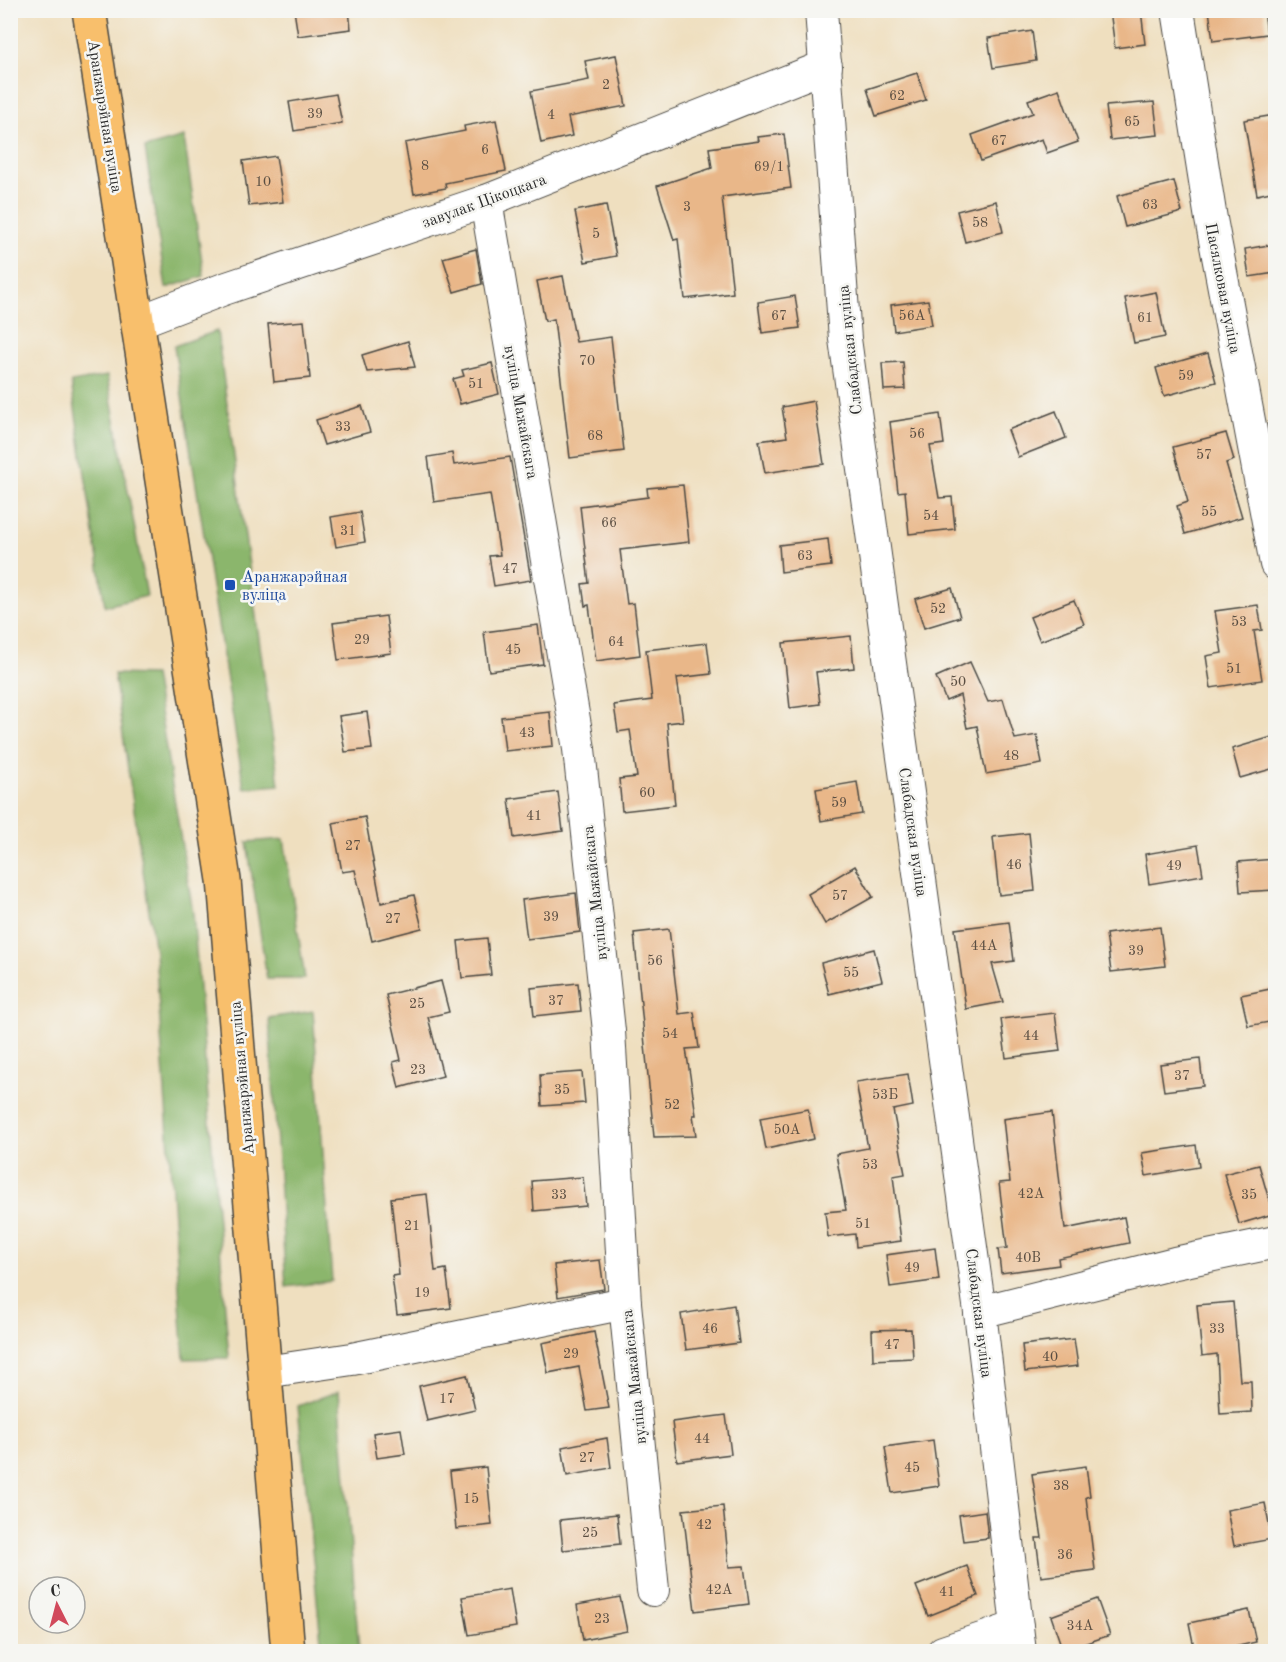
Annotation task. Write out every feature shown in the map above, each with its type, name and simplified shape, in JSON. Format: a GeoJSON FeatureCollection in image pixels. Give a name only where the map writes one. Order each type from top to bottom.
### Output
{"type":"FeatureCollection","features":[{"type":"Feature","properties":{"kind":"main road","name":"Аранжарэйная вуліца"},"geometry":{"type":"LineString","coordinates":[[89,10],[224,880],[288,1652]]}},
{"type":"Feature","properties":{"kind":"street","name":"Слабадская вуліца"},"geometry":{"type":"LineString","coordinates":[[821,10],[845,339],[980,1312],[1019,1639]]}},
{"type":"Feature","properties":{"kind":"street","name":"Пасялковая вуліца"},"geometry":{"type":"LineString","coordinates":[[1178,10],[1211,219],[1275,564]]}},
{"type":"Feature","properties":{"kind":"street","name":"завулак Цікоцкага"},"geometry":{"type":"LineString","coordinates":[[138,322],[224,289],[486,201],[826,66]]}},
{"type":"Feature","properties":{"kind":"street","name":"вуліца Мажайскага"},"geometry":{"type":"LineString","coordinates":[[486,201],[579,749],[609,1031],[625,1303],[653,1590]]}},
{"type":"Feature","properties":{"kind":"street"},"geometry":{"type":"LineString","coordinates":[[980,1312],[1175,1263],[1275,1242]]}},
{"type":"Feature","properties":{"kind":"street"},"geometry":{"type":"LineString","coordinates":[[265,1372],[352,1359],[625,1303]]}},
{"type":"Feature","properties":{"kind":"street"},"geometry":{"type":"LineString","coordinates":[[943,1652],[1019,1639]]}},
{"type":"Feature","properties":{"kind":"green space"},"geometry":{"type":"Polygon","coordinates":[[[184,137],[204,276],[166,288],[145,148],[184,137]]]}},
{"type":"Feature","properties":{"kind":"green space"},"geometry":{"type":"Polygon","coordinates":[[[217,331],[279,785],[244,788],[174,346],[217,331]]]}},
{"type":"Feature","properties":{"kind":"green space"},"geometry":{"type":"Polygon","coordinates":[[[107,376],[147,596],[105,606],[71,382],[107,376]]]}},
{"type":"Feature","properties":{"kind":"green space"},"geometry":{"type":"Polygon","coordinates":[[[114,674],[154,675],[193,913],[229,1358],[184,1359],[155,952],[114,674]]]}},
{"type":"Feature","properties":{"kind":"green space"},"geometry":{"type":"Polygon","coordinates":[[[284,839],[305,979],[267,979],[247,842],[284,839]]]}},
{"type":"Feature","properties":{"kind":"green space"},"geometry":{"type":"Polygon","coordinates":[[[313,1011],[332,1281],[286,1287],[269,1018],[313,1011]]]}},
{"type":"Feature","properties":{"kind":"green space"},"geometry":{"type":"Polygon","coordinates":[[[339,1391],[359,1651],[322,1651],[298,1406],[339,1391]]]}},
{"type":"Feature","properties":{"kind":"building"},"geometry":{"type":"Polygon","coordinates":[[[294,10],[349,10],[351,29],[298,36],[294,10]]]}},
{"type":"Feature","properties":{"kind":"building"},"geometry":{"type":"Polygon","coordinates":[[[1110,10],[1141,10],[1145,44],[1115,48],[1110,10]]]}},
{"type":"Feature","properties":{"kind":"building"},"geometry":{"type":"Polygon","coordinates":[[[1209,10],[1264,10],[1267,34],[1213,41],[1209,10]]]}},
{"type":"Feature","properties":{"kind":"building"},"geometry":{"type":"Polygon","coordinates":[[[1032,31],[1036,61],[993,68],[988,38],[1032,31]]]}},
{"type":"Feature","properties":{"kind":"building"},"geometry":{"type":"Polygon","coordinates":[[[616,55],[626,106],[568,117],[572,136],[541,143],[531,91],[589,80],[585,61],[616,55]]]}},
{"type":"Feature","properties":{"kind":"building"},"geometry":{"type":"Polygon","coordinates":[[[917,73],[926,100],[876,116],[867,89],[917,73]]]}},
{"type":"Feature","properties":{"kind":"building"},"geometry":{"type":"Polygon","coordinates":[[[1059,89],[1078,142],[1047,153],[1042,139],[981,161],[972,135],[1033,113],[1028,100],[1059,89]]]}},
{"type":"Feature","properties":{"kind":"building"},"geometry":{"type":"Polygon","coordinates":[[[336,94],[342,123],[294,131],[289,102],[336,94]]]}},
{"type":"Feature","properties":{"kind":"building"},"geometry":{"type":"Polygon","coordinates":[[[1154,102],[1158,135],[1110,140],[1106,106],[1154,102]]]}},
{"type":"Feature","properties":{"kind":"building"},"geometry":{"type":"Polygon","coordinates":[[[1275,115],[1275,191],[1257,195],[1244,120],[1275,115]]]}},
{"type":"Feature","properties":{"kind":"building"},"geometry":{"type":"Polygon","coordinates":[[[496,120],[506,171],[445,183],[446,188],[414,194],[405,143],[465,131],[464,126],[496,120]]]}},
{"type":"Feature","properties":{"kind":"building"},"geometry":{"type":"Polygon","coordinates":[[[784,134],[791,188],[722,197],[733,293],[685,299],[678,239],[674,240],[657,186],[712,168],[709,148],[759,141],[758,137],[784,134]]]}},
{"type":"Feature","properties":{"kind":"building"},"geometry":{"type":"Polygon","coordinates":[[[276,156],[283,202],[249,206],[243,161],[276,156]]]}},
{"type":"Feature","properties":{"kind":"building"},"geometry":{"type":"Polygon","coordinates":[[[1174,181],[1182,212],[1125,227],[1117,196],[1174,181]]]}},
{"type":"Feature","properties":{"kind":"building"},"geometry":{"type":"Polygon","coordinates":[[[996,201],[1003,232],[965,242],[957,211],[996,201]]]}},
{"type":"Feature","properties":{"kind":"building"},"geometry":{"type":"Polygon","coordinates":[[[606,205],[616,256],[585,262],[575,211],[606,205]]]}},
{"type":"Feature","properties":{"kind":"building"},"geometry":{"type":"Polygon","coordinates":[[[1275,244],[1275,273],[1249,277],[1245,249],[1275,244]]]}},
{"type":"Feature","properties":{"kind":"building"},"geometry":{"type":"Polygon","coordinates":[[[476,249],[482,284],[454,292],[443,258],[476,249]]]}},
{"type":"Feature","properties":{"kind":"building"},"geometry":{"type":"Polygon","coordinates":[[[563,276],[576,342],[611,337],[624,451],[570,458],[554,319],[545,321],[537,281],[563,276]]]}},
{"type":"Feature","properties":{"kind":"building"},"geometry":{"type":"Polygon","coordinates":[[[1156,292],[1165,337],[1134,343],[1125,298],[1156,292]]]}},
{"type":"Feature","properties":{"kind":"building"},"geometry":{"type":"Polygon","coordinates":[[[795,296],[800,328],[762,333],[758,302],[795,296]]]}},
{"type":"Feature","properties":{"kind":"building"},"geometry":{"type":"Polygon","coordinates":[[[928,300],[932,325],[894,331],[891,305],[928,300]]]}},
{"type":"Feature","properties":{"kind":"building"},"geometry":{"type":"Polygon","coordinates":[[[304,321],[310,378],[274,382],[268,324],[304,321]]]}},
{"type":"Feature","properties":{"kind":"building"},"geometry":{"type":"Polygon","coordinates":[[[408,341],[415,367],[367,372],[362,355],[408,341]]]}},
{"type":"Feature","properties":{"kind":"building"},"geometry":{"type":"Polygon","coordinates":[[[1208,353],[1216,382],[1164,396],[1156,368],[1208,353]]]}},
{"type":"Feature","properties":{"kind":"building"},"geometry":{"type":"Polygon","coordinates":[[[903,362],[905,389],[884,390],[882,363],[903,362]]]}},
{"type":"Feature","properties":{"kind":"building"},"geometry":{"type":"Polygon","coordinates":[[[492,363],[499,394],[460,404],[453,379],[464,376],[462,370],[492,363]]]}},
{"type":"Feature","properties":{"kind":"building"},"geometry":{"type":"Polygon","coordinates":[[[814,401],[824,464],[765,473],[759,441],[787,437],[782,407],[814,401]]]}},
{"type":"Feature","properties":{"kind":"building"},"geometry":{"type":"Polygon","coordinates":[[[362,406],[370,432],[324,445],[316,420],[362,406]]]}},
{"type":"Feature","properties":{"kind":"building"},"geometry":{"type":"Polygon","coordinates":[[[1056,411],[1066,438],[1018,457],[1008,430],[1056,411]]]}},
{"type":"Feature","properties":{"kind":"building"},"geometry":{"type":"Polygon","coordinates":[[[940,414],[944,444],[930,446],[939,498],[952,497],[955,529],[909,534],[905,491],[898,492],[890,422],[940,414]]]}},
{"type":"Feature","properties":{"kind":"building"},"geometry":{"type":"Polygon","coordinates":[[[1226,433],[1234,460],[1226,463],[1242,517],[1185,534],[1177,506],[1188,502],[1173,447],[1226,433]]]}},
{"type":"Feature","properties":{"kind":"building"},"geometry":{"type":"Polygon","coordinates":[[[452,453],[454,465],[510,457],[531,580],[494,586],[489,556],[500,555],[490,494],[434,502],[428,457],[452,453]]]}},
{"type":"Feature","properties":{"kind":"building"},"geometry":{"type":"Polygon","coordinates":[[[683,485],[689,542],[620,550],[627,604],[634,603],[640,655],[596,661],[589,605],[585,606],[582,584],[589,583],[580,506],[648,497],[647,488],[683,485]]]}},
{"type":"Feature","properties":{"kind":"building"},"geometry":{"type":"Polygon","coordinates":[[[360,512],[365,542],[336,547],[331,517],[360,512]]]}},
{"type":"Feature","properties":{"kind":"building"},"geometry":{"type":"Polygon","coordinates":[[[828,539],[831,566],[781,572],[779,545],[828,539]]]}},
{"type":"Feature","properties":{"kind":"building"},"geometry":{"type":"Polygon","coordinates":[[[952,588],[960,617],[924,628],[915,599],[952,588]]]}},
{"type":"Feature","properties":{"kind":"building"},"geometry":{"type":"Polygon","coordinates":[[[1074,600],[1084,624],[1040,641],[1030,617],[1074,600]]]}},
{"type":"Feature","properties":{"kind":"building"},"geometry":{"type":"Polygon","coordinates":[[[1258,605],[1262,630],[1254,631],[1262,680],[1211,688],[1206,656],[1222,653],[1215,611],[1258,605]]]}},
{"type":"Feature","properties":{"kind":"building"},"geometry":{"type":"Polygon","coordinates":[[[386,616],[391,653],[338,660],[333,623],[386,616]]]}},
{"type":"Feature","properties":{"kind":"building"},"geometry":{"type":"Polygon","coordinates":[[[538,625],[543,664],[489,671],[484,632],[538,625]]]}},
{"type":"Feature","properties":{"kind":"building"},"geometry":{"type":"Polygon","coordinates":[[[851,636],[854,668],[816,672],[820,704],[790,708],[783,643],[851,636]]]}},
{"type":"Feature","properties":{"kind":"building"},"geometry":{"type":"Polygon","coordinates":[[[707,643],[711,674],[677,678],[683,721],[667,723],[675,805],[622,811],[619,779],[637,777],[630,730],[618,732],[614,705],[652,700],[646,650],[707,643]]]}},
{"type":"Feature","properties":{"kind":"building"},"geometry":{"type":"Polygon","coordinates":[[[970,662],[988,702],[1003,699],[1015,739],[1037,735],[1042,764],[986,774],[977,726],[967,728],[960,695],[946,701],[936,677],[970,662]]]}},
{"type":"Feature","properties":{"kind":"building"},"geometry":{"type":"Polygon","coordinates":[[[367,712],[372,749],[345,752],[339,716],[367,712]]]}},
{"type":"Feature","properties":{"kind":"building"},"geometry":{"type":"Polygon","coordinates":[[[550,712],[553,746],[505,751],[501,717],[550,712]]]}},
{"type":"Feature","properties":{"kind":"building"},"geometry":{"type":"Polygon","coordinates":[[[1275,736],[1275,768],[1240,778],[1232,749],[1275,736]]]}},
{"type":"Feature","properties":{"kind":"building"},"geometry":{"type":"Polygon","coordinates":[[[857,782],[862,814],[821,821],[816,789],[857,782]]]}},
{"type":"Feature","properties":{"kind":"building"},"geometry":{"type":"Polygon","coordinates":[[[558,792],[563,831],[514,838],[509,799],[558,792]]]}},
{"type":"Feature","properties":{"kind":"building"},"geometry":{"type":"Polygon","coordinates":[[[365,817],[381,903],[414,895],[422,928],[372,941],[355,870],[342,872],[333,823],[365,817]]]}},
{"type":"Feature","properties":{"kind":"building"},"geometry":{"type":"Polygon","coordinates":[[[1029,833],[1035,891],[999,895],[993,837],[1029,833]]]}},
{"type":"Feature","properties":{"kind":"building"},"geometry":{"type":"Polygon","coordinates":[[[1198,845],[1203,875],[1149,884],[1145,854],[1198,845]]]}},
{"type":"Feature","properties":{"kind":"building"},"geometry":{"type":"Polygon","coordinates":[[[1275,859],[1275,890],[1240,892],[1238,862],[1275,859]]]}},
{"type":"Feature","properties":{"kind":"building"},"geometry":{"type":"Polygon","coordinates":[[[855,866],[873,897],[825,924],[808,894],[855,866]]]}},
{"type":"Feature","properties":{"kind":"building"},"geometry":{"type":"Polygon","coordinates":[[[576,893],[580,932],[527,939],[522,900],[576,893]]]}},
{"type":"Feature","properties":{"kind":"building"},"geometry":{"type":"Polygon","coordinates":[[[1009,922],[1014,961],[992,964],[1003,1002],[966,1009],[955,929],[1009,922]]]}},
{"type":"Feature","properties":{"kind":"building"},"geometry":{"type":"Polygon","coordinates":[[[1160,927],[1165,966],[1111,972],[1106,934],[1160,927]]]}},
{"type":"Feature","properties":{"kind":"building"},"geometry":{"type":"Polygon","coordinates":[[[669,929],[679,1014],[694,1012],[699,1048],[686,1049],[696,1115],[693,1115],[696,1136],[654,1137],[634,933],[669,929]]]}},
{"type":"Feature","properties":{"kind":"building"},"geometry":{"type":"Polygon","coordinates":[[[487,938],[491,975],[462,978],[458,941],[487,938]]]}},
{"type":"Feature","properties":{"kind":"building"},"geometry":{"type":"Polygon","coordinates":[[[874,949],[882,981],[829,994],[821,963],[874,949]]]}},
{"type":"Feature","properties":{"kind":"building"},"geometry":{"type":"Polygon","coordinates":[[[441,981],[449,1012],[428,1017],[443,1076],[399,1088],[393,1062],[401,1060],[386,995],[441,981]]]}},
{"type":"Feature","properties":{"kind":"building"},"geometry":{"type":"Polygon","coordinates":[[[578,983],[581,1011],[534,1016],[531,988],[578,983]]]}},
{"type":"Feature","properties":{"kind":"building"},"geometry":{"type":"Polygon","coordinates":[[[1275,988],[1275,1021],[1248,1026],[1241,995],[1275,988]]]}},
{"type":"Feature","properties":{"kind":"building"},"geometry":{"type":"Polygon","coordinates":[[[1055,1013],[1060,1051],[1006,1058],[1001,1019],[1055,1013]]]}},
{"type":"Feature","properties":{"kind":"building"},"geometry":{"type":"Polygon","coordinates":[[[1200,1059],[1203,1086],[1164,1091],[1160,1064],[1200,1059]]]}},
{"type":"Feature","properties":{"kind":"building"},"geometry":{"type":"Polygon","coordinates":[[[582,1072],[585,1103],[542,1106],[540,1075],[582,1072]]]}},
{"type":"Feature","properties":{"kind":"building"},"geometry":{"type":"Polygon","coordinates":[[[908,1074],[913,1106],[893,1110],[905,1174],[893,1176],[901,1241],[856,1247],[855,1234],[828,1237],[825,1212],[846,1210],[836,1154],[868,1148],[856,1082],[908,1074]]]}},
{"type":"Feature","properties":{"kind":"building"},"geometry":{"type":"Polygon","coordinates":[[[808,1109],[814,1139],[766,1149],[760,1118],[808,1109]]]}},
{"type":"Feature","properties":{"kind":"building"},"geometry":{"type":"Polygon","coordinates":[[[1052,1112],[1065,1229],[1124,1217],[1129,1243],[1058,1258],[1059,1265],[1001,1273],[998,1249],[1007,1248],[999,1183],[1010,1182],[1003,1119],[1052,1112]]]}},
{"type":"Feature","properties":{"kind":"building"},"geometry":{"type":"Polygon","coordinates":[[[1196,1145],[1199,1167],[1146,1176],[1142,1153],[1196,1145]]]}},
{"type":"Feature","properties":{"kind":"building"},"geometry":{"type":"Polygon","coordinates":[[[1259,1165],[1273,1214],[1239,1224],[1224,1174],[1259,1165]]]}},
{"type":"Feature","properties":{"kind":"building"},"geometry":{"type":"Polygon","coordinates":[[[583,1177],[586,1206],[534,1211],[532,1181],[583,1177]]]}},
{"type":"Feature","properties":{"kind":"building"},"geometry":{"type":"Polygon","coordinates":[[[427,1194],[435,1271],[446,1269],[451,1308],[397,1315],[392,1276],[399,1275],[391,1198],[427,1194]]]}},
{"type":"Feature","properties":{"kind":"building"},"geometry":{"type":"Polygon","coordinates":[[[935,1248],[939,1280],[890,1287],[886,1255],[935,1248]]]}},
{"type":"Feature","properties":{"kind":"building"},"geometry":{"type":"Polygon","coordinates":[[[600,1260],[604,1289],[558,1297],[554,1265],[600,1260]]]}},
{"type":"Feature","properties":{"kind":"building"},"geometry":{"type":"Polygon","coordinates":[[[1233,1302],[1240,1381],[1251,1381],[1252,1412],[1220,1414],[1217,1354],[1202,1356],[1197,1305],[1233,1302]]]}},
{"type":"Feature","properties":{"kind":"building"},"geometry":{"type":"Polygon","coordinates":[[[734,1305],[739,1343],[686,1350],[681,1314],[734,1305]]]}},
{"type":"Feature","properties":{"kind":"building"},"geometry":{"type":"Polygon","coordinates":[[[911,1329],[913,1358],[873,1360],[872,1330],[911,1329]]]}},
{"type":"Feature","properties":{"kind":"building"},"geometry":{"type":"Polygon","coordinates":[[[594,1332],[609,1408],[587,1411],[579,1367],[548,1373],[542,1343],[594,1332]]]}},
{"type":"Feature","properties":{"kind":"building"},"geometry":{"type":"Polygon","coordinates":[[[1074,1339],[1078,1366],[1025,1372],[1022,1345],[1074,1339]]]}},
{"type":"Feature","properties":{"kind":"building"},"geometry":{"type":"Polygon","coordinates":[[[467,1375],[475,1410],[427,1421],[419,1386],[467,1375]]]}},
{"type":"Feature","properties":{"kind":"building"},"geometry":{"type":"Polygon","coordinates":[[[726,1415],[731,1454],[677,1461],[672,1422],[726,1415]]]}},
{"type":"Feature","properties":{"kind":"building"},"geometry":{"type":"Polygon","coordinates":[[[401,1429],[405,1454],[377,1458],[373,1433],[401,1429]]]}},
{"type":"Feature","properties":{"kind":"building"},"geometry":{"type":"Polygon","coordinates":[[[607,1438],[611,1468],[567,1476],[562,1447],[607,1438]]]}},
{"type":"Feature","properties":{"kind":"building"},"geometry":{"type":"Polygon","coordinates":[[[933,1440],[939,1486],[892,1493],[885,1447],[933,1440]]]}},
{"type":"Feature","properties":{"kind":"building"},"geometry":{"type":"Polygon","coordinates":[[[1086,1466],[1090,1496],[1086,1497],[1095,1570],[1041,1577],[1036,1538],[1042,1538],[1032,1474],[1086,1466]]]}},
{"type":"Feature","properties":{"kind":"building"},"geometry":{"type":"Polygon","coordinates":[[[486,1467],[492,1525],[456,1529],[450,1471],[486,1467]]]}},
{"type":"Feature","properties":{"kind":"building"},"geometry":{"type":"Polygon","coordinates":[[[1265,1503],[1272,1539],[1234,1546],[1227,1510],[1265,1503]]]}},
{"type":"Feature","properties":{"kind":"building"},"geometry":{"type":"Polygon","coordinates":[[[723,1506],[729,1567],[744,1566],[749,1604],[695,1611],[683,1510],[723,1506]]]}},
{"type":"Feature","properties":{"kind":"building"},"geometry":{"type":"Polygon","coordinates":[[[985,1511],[988,1538],[963,1541],[959,1515],[985,1511]]]}},
{"type":"Feature","properties":{"kind":"building"},"geometry":{"type":"Polygon","coordinates":[[[617,1514],[620,1544],[563,1550],[560,1520],[617,1514]]]}},
{"type":"Feature","properties":{"kind":"building"},"geometry":{"type":"Polygon","coordinates":[[[967,1566],[978,1596],[928,1616],[916,1586],[967,1566]]]}},
{"type":"Feature","properties":{"kind":"building"},"geometry":{"type":"Polygon","coordinates":[[[510,1589],[516,1627],[469,1635],[462,1597],[510,1589]]]}},
{"type":"Feature","properties":{"kind":"building"},"geometry":{"type":"Polygon","coordinates":[[[620,1597],[627,1631],[583,1640],[577,1605],[620,1597]]]}},
{"type":"Feature","properties":{"kind":"building"},"geometry":{"type":"Polygon","coordinates":[[[1097,1599],[1110,1635],[1063,1651],[1051,1616],[1097,1599]]]}},
{"type":"Feature","properties":{"kind":"building"},"geometry":{"type":"Polygon","coordinates":[[[1249,1610],[1256,1642],[1213,1652],[1195,1652],[1189,1623],[1249,1610]]]}},
{"type":"Feature","properties":{"kind":"place","name":"Аранжарэйная вуліца"},"geometry":{"type":"Point","coordinates":[230,585]}}]}
